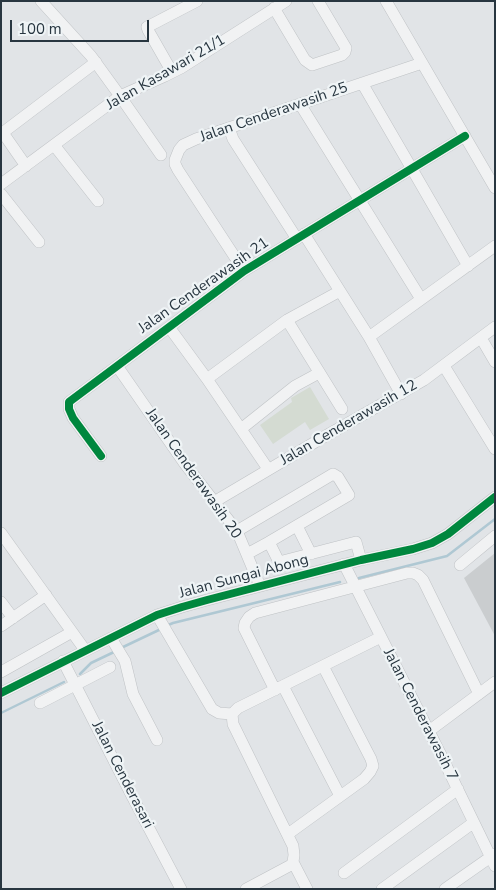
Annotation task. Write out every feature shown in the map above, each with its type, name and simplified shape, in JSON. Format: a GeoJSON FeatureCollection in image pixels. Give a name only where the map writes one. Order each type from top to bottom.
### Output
{"type":"FeatureCollection","features":[{"type":"Feature","properties":{"kind":"street"},"geometry":{"type":"LineString","coordinates":[[57,1],[44,4],[96,62],[161,156]]}},
{"type":"Feature","properties":{"kind":"street"},"geometry":{"type":"LineString","coordinates":[[172,72],[147,27],[197,1]]}},
{"type":"Feature","properties":{"kind":"street","name":"Jalan Kasawari 21/1"},"geometry":{"type":"LineString","coordinates":[[1,184],[120,96],[172,72],[271,6],[286,1]]}},
{"type":"Feature","properties":{"kind":"street"},"geometry":{"type":"LineString","coordinates":[[271,6],[305,60],[312,65],[342,55],[345,52],[345,45],[318,1]]}},
{"type":"Feature","properties":{"kind":"street"},"geometry":{"type":"LineString","coordinates":[[386,1],[495,188]]}},
{"type":"Feature","properties":{"kind":"street"},"geometry":{"type":"LineString","coordinates":[[26,166],[2,133],[96,62]]}},
{"type":"Feature","properties":{"kind":"street","name":"Jalan Cenderawasih 25"},"geometry":{"type":"LineString","coordinates":[[244,271],[175,164],[176,154],[183,145],[422,63]]}},
{"type":"Feature","properties":{"kind":"street"},"geometry":{"type":"LineString","coordinates":[[362,83],[468,266]]}},
{"type":"Feature","properties":{"kind":"street"},"geometry":{"type":"LineString","coordinates":[[300,104],[421,299]]}},
{"type":"Feature","properties":{"kind":"street"},"geometry":{"type":"LineString","coordinates":[[228,128],[233,139],[340,291],[369,336],[401,394]]}},
{"type":"Feature","properties":{"kind":"street","name":"Jalan Cenderawasih 21"},"geometry":{"type":"LineString","coordinates":[[100,456],[73,418],[69,409],[69,402],[244,271],[465,136]]}},
{"type":"Feature","properties":{"kind":"street"},"geometry":{"type":"LineString","coordinates":[[54,145],[98,201]]}},
{"type":"Feature","properties":{"kind":"street"},"geometry":{"type":"LineString","coordinates":[[1,194],[38,242]]}},
{"type":"Feature","properties":{"kind":"street"},"geometry":{"type":"LineString","coordinates":[[369,336],[495,246]]}},
{"type":"Feature","properties":{"kind":"street"},"geometry":{"type":"LineString","coordinates":[[207,379],[287,320],[340,291]]}},
{"type":"Feature","properties":{"kind":"street"},"geometry":{"type":"LineString","coordinates":[[287,320],[342,409]]}},
{"type":"Feature","properties":{"kind":"street"},"geometry":{"type":"LineString","coordinates":[[170,327],[268,469]]}},
{"type":"Feature","properties":{"kind":"street","name":"Jalan Cenderawasih 12"},"geometry":{"type":"LineString","coordinates":[[214,502],[370,410],[401,394],[444,366],[495,327]]}},
{"type":"Feature","properties":{"kind":"street"},"geometry":{"type":"LineString","coordinates":[[481,338],[495,362]]}},
{"type":"Feature","properties":{"kind":"street","name":"Jalan Cenderawasih 20"},"geometry":{"type":"LineString","coordinates":[[117,366],[185,464],[237,531],[260,586]]}},
{"type":"Feature","properties":{"kind":"street"},"geometry":{"type":"LineString","coordinates":[[444,366],[495,449]]}},
{"type":"Feature","properties":{"kind":"street"},"geometry":{"type":"LineString","coordinates":[[241,429],[296,386],[319,373]]}},
{"type":"Feature","properties":{"kind":"street"},"geometry":{"type":"LineString","coordinates":[[237,531],[333,474],[336,475],[349,495],[247,554]]}},
{"type":"Feature","properties":{"kind":"street","name":"Jalan Sungai Abong"},"geometry":{"type":"LineString","coordinates":[[1,693],[156,615],[344,564],[413,549],[432,542],[448,534],[495,497]]}},
{"type":"Feature","properties":{"kind":"street"},"geometry":{"type":"LineString","coordinates":[[297,526],[311,554]]}},
{"type":"Feature","properties":{"kind":"street"},"geometry":{"type":"LineString","coordinates":[[1,533],[86,650]]}},
{"type":"Feature","properties":{"kind":"street"},"geometry":{"type":"LineString","coordinates":[[460,565],[495,536]]}},
{"type":"Feature","properties":{"kind":"street"},"geometry":{"type":"LineString","coordinates":[[269,542],[279,562],[356,542],[361,560]]}},
{"type":"Feature","properties":{"kind":"street","name":"Jalan Cenderawasih 7"},"geometry":{"type":"LineString","coordinates":[[344,564],[458,789],[473,823],[493,859]]}},
{"type":"Feature","properties":{"kind":"street"},"geometry":{"type":"LineString","coordinates":[[340,796],[244,628],[249,617],[255,613],[413,572],[423,580],[479,694]]}},
{"type":"Feature","properties":{"kind":"street"},"geometry":{"type":"LineString","coordinates":[[1,626],[46,595]]}},
{"type":"Feature","properties":{"kind":"street"},"geometry":{"type":"LineString","coordinates":[[1,602],[13,618]]}},
{"type":"Feature","properties":{"kind":"street"},"geometry":{"type":"LineString","coordinates":[[156,615],[212,709],[219,713],[232,714],[238,708],[381,637]]}},
{"type":"Feature","properties":{"kind":"street"},"geometry":{"type":"LineString","coordinates":[[13,687],[1,671],[72,632]]}},
{"type":"Feature","properties":{"kind":"street"},"geometry":{"type":"LineString","coordinates":[[111,638],[127,667],[133,694],[157,740]]}},
{"type":"Feature","properties":{"kind":"street","name":"Jalan Cenderasari"},"geometry":{"type":"LineString","coordinates":[[63,661],[181,889]]}},
{"type":"Feature","properties":{"kind":"street"},"geometry":{"type":"LineString","coordinates":[[288,834],[364,779],[373,766],[324,666]]}},
{"type":"Feature","properties":{"kind":"street"},"geometry":{"type":"LineString","coordinates":[[40,703],[110,667]]}},
{"type":"Feature","properties":{"kind":"street"},"geometry":{"type":"LineString","coordinates":[[429,731],[495,682]]}},
{"type":"Feature","properties":{"kind":"street"},"geometry":{"type":"LineString","coordinates":[[232,714],[234,724],[294,846],[292,863],[307,889]]}},
{"type":"Feature","properties":{"kind":"street"},"geometry":{"type":"LineString","coordinates":[[344,873],[458,789]]}},
{"type":"Feature","properties":{"kind":"street"},"geometry":{"type":"LineString","coordinates":[[382,889],[473,823]]}},
{"type":"Feature","properties":{"kind":"street"},"geometry":{"type":"LineString","coordinates":[[450,887],[493,859]]}},
{"type":"Feature","properties":{"kind":"street"},"geometry":{"type":"LineString","coordinates":[[246,889],[292,863]]}},
{"type":"Feature","properties":{"kind":"shaded area"},"geometry":{"type":"Polygon","coordinates":[[[310,387],[329,419],[310,430],[305,422],[273,444],[260,425],[292,402],[291,398],[310,387]]]}},
{"type":"Feature","properties":{"kind":"building"},"geometry":{"type":"Polygon","coordinates":[[[495,553],[495,636],[464,578],[495,553]]]}},
{"type":"Feature","properties":{"kind":"waterway"},"geometry":{"type":"LineString","coordinates":[[359,578],[447,556],[495,519]]}},
{"type":"Feature","properties":{"kind":"waterway"},"geometry":{"type":"LineString","coordinates":[[166,626],[340,582]]}},
{"type":"Feature","properties":{"kind":"waterway"},"geometry":{"type":"LineString","coordinates":[[121,648],[161,629]]}},
{"type":"Feature","properties":{"kind":"waterway"},"geometry":{"type":"LineString","coordinates":[[80,674],[91,663],[114,652]]}},
{"type":"Feature","properties":{"kind":"waterway"},"geometry":{"type":"LineString","coordinates":[[1,713],[64,682]]}},
{"type":"Feature","properties":{"kind":"cycle path"},"geometry":{"type":"LineString","coordinates":[[101,456],[73,418],[69,409],[69,402],[244,271],[465,136]]}},
{"type":"Feature","properties":{"kind":"cycle path"},"geometry":{"type":"LineString","coordinates":[[1,693],[157,615],[207,600],[432,543],[448,534],[495,497]]}}]}
